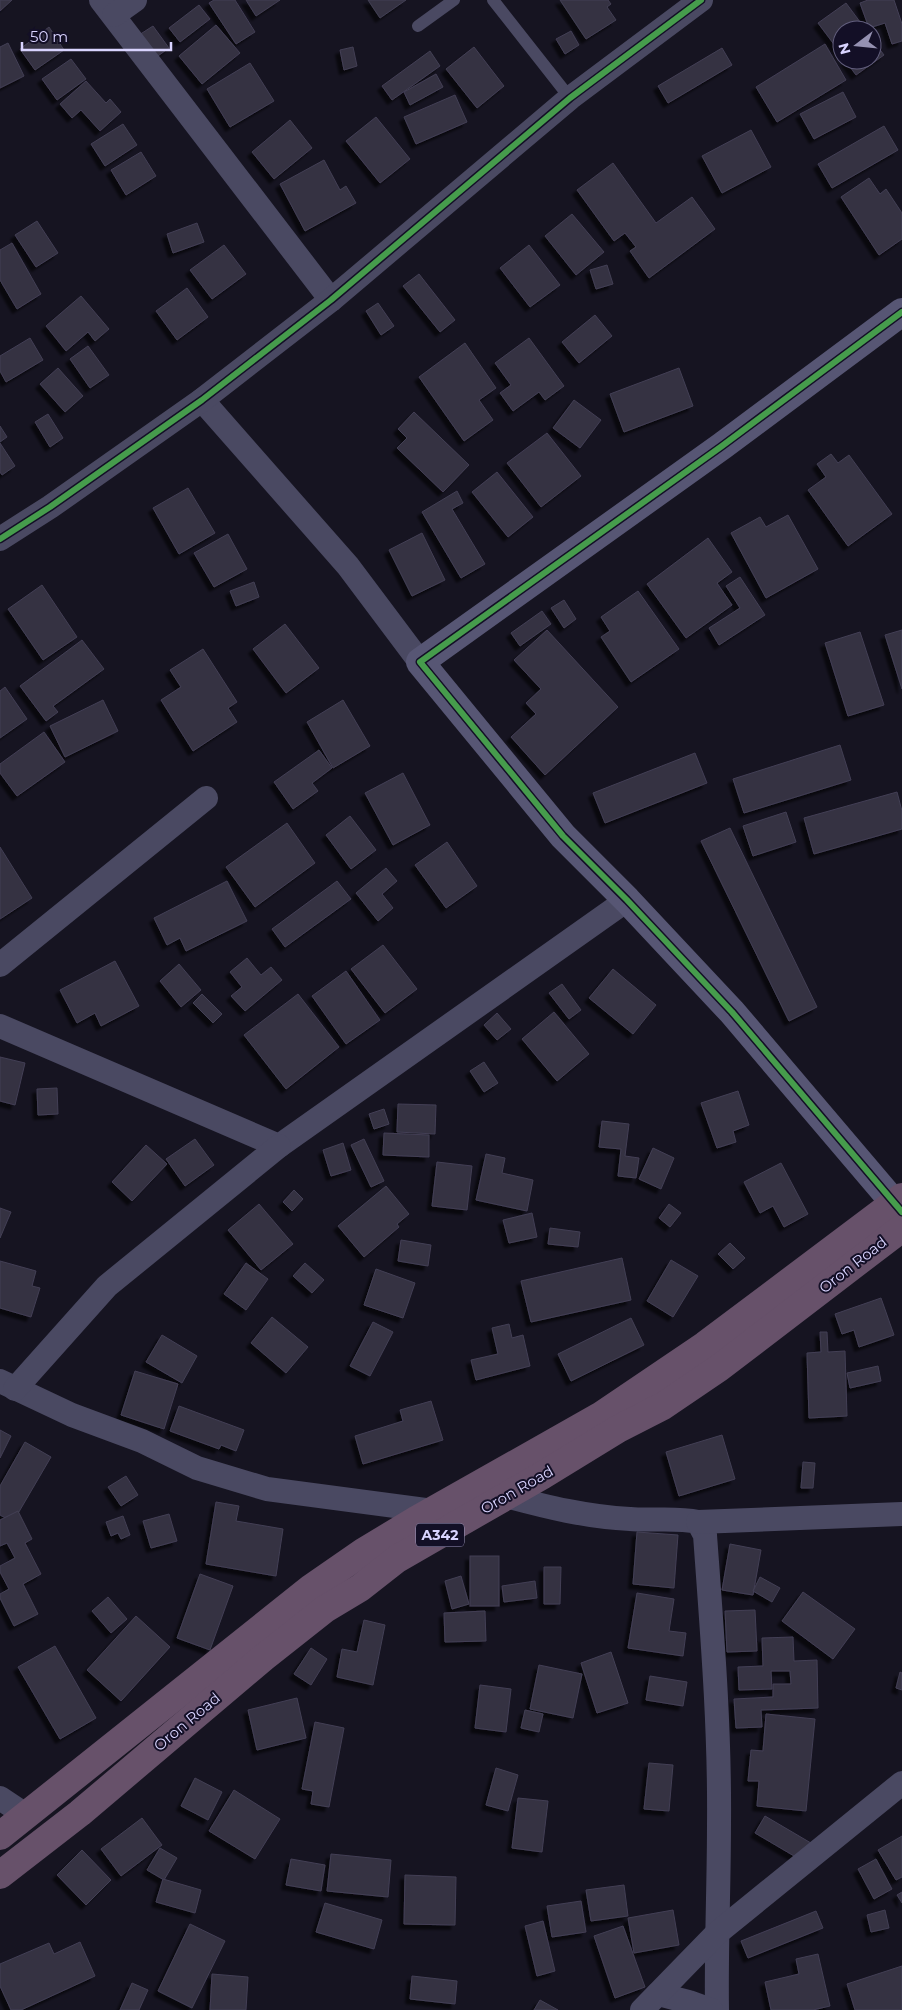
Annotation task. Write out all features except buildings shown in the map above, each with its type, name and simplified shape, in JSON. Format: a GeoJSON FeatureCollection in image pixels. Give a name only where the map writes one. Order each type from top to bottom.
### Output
{"type":"FeatureCollection","features":[{"type":"Feature","properties":{"kind":"highway","name":"Oron Road"},"geometry":{"type":"LineString","coordinates":[[0,1874],[80,1813],[263,1658],[325,1609],[360,1588],[397,1559],[618,1430],[663,1406],[719,1368],[900,1209]]}},
{"type":"Feature","properties":{"kind":"highway","name":"Oron Road"},"geometry":{"type":"LineString","coordinates":[[0,1836],[28,1816],[311,1588],[363,1552],[433,1510],[600,1416],[900,1209]]}},
{"type":"Feature","properties":{"kind":"street"},"geometry":{"type":"LineString","coordinates":[[135,0],[107,8],[332,300]]}},
{"type":"Feature","properties":{"kind":"street"},"geometry":{"type":"LineString","coordinates":[[0,539],[50,507],[202,400],[332,300],[570,98],[701,0]]}},
{"type":"Feature","properties":{"kind":"street"},"geometry":{"type":"LineString","coordinates":[[420,662],[722,446],[902,312]]}},
{"type":"Feature","properties":{"kind":"street"},"geometry":{"type":"LineString","coordinates":[[202,400],[348,566],[420,662],[563,836],[627,900],[732,1012],[900,1209]]}},
{"type":"Feature","properties":{"kind":"street"},"geometry":{"type":"LineString","coordinates":[[0,965],[206,798]]}},
{"type":"Feature","properties":{"kind":"street"},"geometry":{"type":"LineString","coordinates":[[433,1510],[267,1490],[197,1468],[142,1441],[7,1386],[107,1286],[279,1146],[627,900]]}},
{"type":"Feature","properties":{"kind":"street"},"geometry":{"type":"LineString","coordinates":[[0,1026],[279,1146]]}},
{"type":"Feature","properties":{"kind":"street"},"geometry":{"type":"LineString","coordinates":[[506,1496],[566,1512],[630,1519],[681,1519],[698,1522],[902,1514]]}},
{"type":"Feature","properties":{"kind":"street"},"geometry":{"type":"LineString","coordinates":[[698,1522],[705,1535],[715,1691],[719,1823],[716,1934],[718,2010]]}},
{"type":"Feature","properties":{"kind":"street"},"geometry":{"type":"LineString","coordinates":[[650,2002],[716,1934],[902,1783]]}},
{"type":"Feature","properties":{"kind":"street"},"geometry":{"type":"LineString","coordinates":[[0,1798],[28,1816]]}},
{"type":"Feature","properties":{"kind":"street"},"geometry":{"type":"LineString","coordinates":[[650,2002],[689,2002],[711,2010]]}},
{"type":"Feature","properties":{"kind":"lane"},"geometry":{"type":"LineString","coordinates":[[418,26],[454,0]]}},
{"type":"Feature","properties":{"kind":"lane"},"geometry":{"type":"LineString","coordinates":[[494,0],[570,98]]}},
{"type":"Feature","properties":{"kind":"cycle path"},"geometry":{"type":"LineString","coordinates":[[0,539],[50,507],[202,400],[331,300],[570,98],[701,0]]}},
{"type":"Feature","properties":{"kind":"cycle path"},"geometry":{"type":"LineString","coordinates":[[902,312],[722,446],[420,662],[563,836],[627,900],[732,1012],[902,1212]]}}]}
